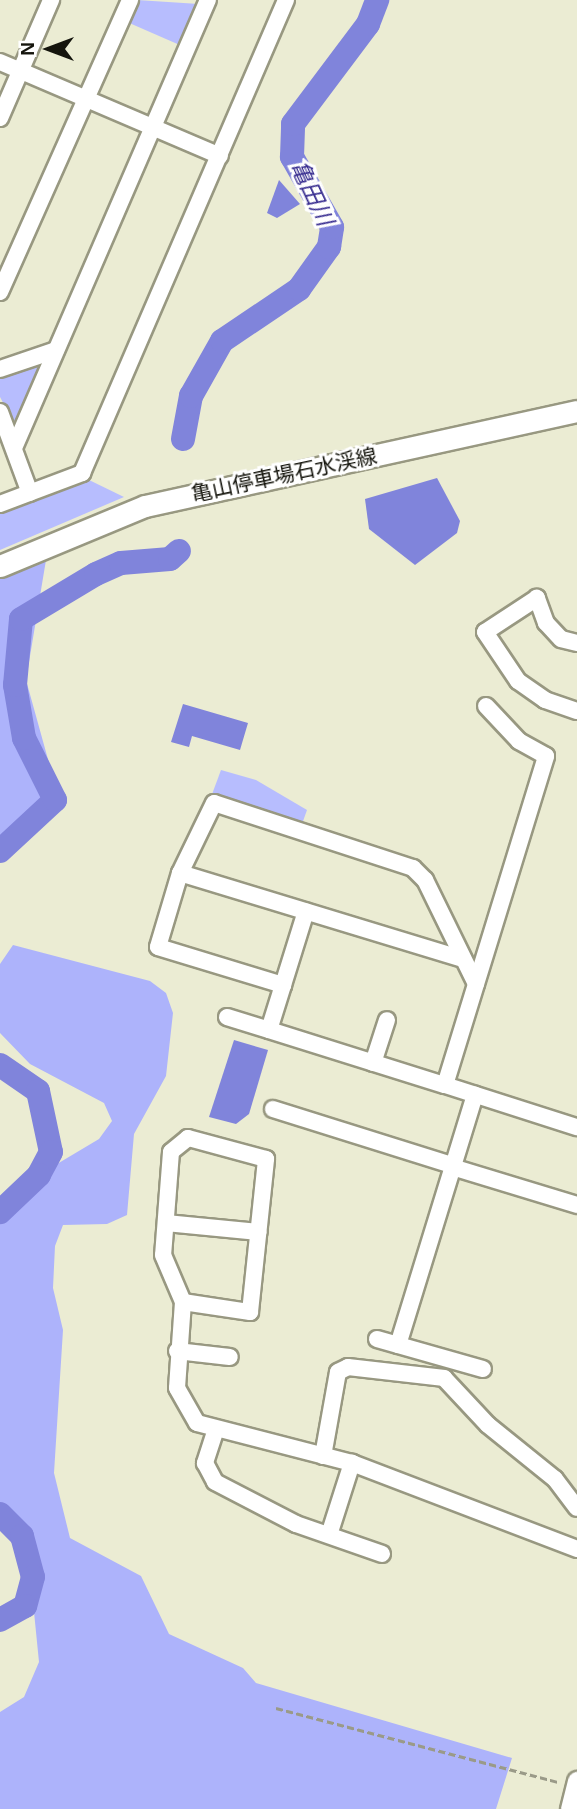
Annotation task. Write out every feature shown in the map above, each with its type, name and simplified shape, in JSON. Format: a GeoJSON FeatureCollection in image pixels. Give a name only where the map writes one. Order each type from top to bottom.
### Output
{"type":"FeatureCollection","features":[{"type":"Feature","properties":{"kind":"main road","name":"亀山停車場石水渓線"},"geometry":{"type":"LineString","coordinates":[[0,565],[145,506],[577,411]]}},
{"type":"Feature","properties":{"kind":"street"},"geometry":{"type":"LineString","coordinates":[[0,118],[51,0]]}},
{"type":"Feature","properties":{"kind":"street"},"geometry":{"type":"LineString","coordinates":[[0,292],[130,0]]}},
{"type":"Feature","properties":{"kind":"street"},"geometry":{"type":"LineString","coordinates":[[14,449],[208,0]]}},
{"type":"Feature","properties":{"kind":"street"},"geometry":{"type":"LineString","coordinates":[[0,504],[82,473],[286,0]]}},
{"type":"Feature","properties":{"kind":"street"},"geometry":{"type":"LineString","coordinates":[[0,62],[220,156]]}},
{"type":"Feature","properties":{"kind":"street"},"geometry":{"type":"LineString","coordinates":[[0,369],[56,350]]}},
{"type":"Feature","properties":{"kind":"street"},"geometry":{"type":"LineString","coordinates":[[0,412],[30,494]]}},
{"type":"Feature","properties":{"kind":"street"},"geometry":{"type":"LineString","coordinates":[[577,643],[561,639],[546,623],[537,598],[485,632],[518,681],[545,700],[577,711]]}},
{"type":"Feature","properties":{"kind":"street"},"geometry":{"type":"LineString","coordinates":[[445,1085],[546,756],[519,741],[486,706]]}},
{"type":"Feature","properties":{"kind":"street"},"geometry":{"type":"LineString","coordinates":[[283,985],[158,947],[180,873],[214,803],[392,857],[425,880],[476,984]]}},
{"type":"Feature","properties":{"kind":"street"},"geometry":{"type":"LineString","coordinates":[[180,873],[463,959]]}},
{"type":"Feature","properties":{"kind":"street"},"geometry":{"type":"LineString","coordinates":[[269,1030],[306,911]]}},
{"type":"Feature","properties":{"kind":"street"},"geometry":{"type":"LineString","coordinates":[[227,1017],[577,1127]]}},
{"type":"Feature","properties":{"kind":"street"},"geometry":{"type":"LineString","coordinates":[[373,1063],[387,1020]]}},
{"type":"Feature","properties":{"kind":"street"},"geometry":{"type":"LineString","coordinates":[[398,1345],[475,1095]]}},
{"type":"Feature","properties":{"kind":"street"},"geometry":{"type":"LineString","coordinates":[[273,1109],[577,1205]]}},
{"type":"Feature","properties":{"kind":"street"},"geometry":{"type":"LineString","coordinates":[[183,1302],[250,1312],[266,1159],[188,1138],[172,1153],[163,1255],[183,1302],[177,1351],[177,1388],[197,1423],[215,1432],[352,1463],[577,1549]]}},
{"type":"Feature","properties":{"kind":"street"},"geometry":{"type":"LineString","coordinates":[[166,1223],[259,1232]]}},
{"type":"Feature","properties":{"kind":"street"},"geometry":{"type":"LineString","coordinates":[[377,1339],[483,1369]]}},
{"type":"Feature","properties":{"kind":"street"},"geometry":{"type":"LineString","coordinates":[[177,1351],[230,1357]]}},
{"type":"Feature","properties":{"kind":"street"},"geometry":{"type":"LineString","coordinates":[[323,1456],[338,1372],[348,1367],[444,1378],[488,1425],[555,1479],[577,1508]]}},
{"type":"Feature","properties":{"kind":"street"},"geometry":{"type":"LineString","coordinates":[[215,1432],[205,1469],[215,1482],[329,1535],[382,1554]]}},
{"type":"Feature","properties":{"kind":"street"},"geometry":{"type":"LineString","coordinates":[[329,1535],[352,1463]]}},
{"type":"Feature","properties":{"kind":"path"},"geometry":{"type":"LineString","coordinates":[[276,1708],[575,1792]]}},
{"type":"Feature","properties":{"kind":"shaded area"},"geometry":{"type":"Polygon","coordinates":[[[137,0],[199,4],[182,46],[127,22],[137,0]]]}},
{"type":"Feature","properties":{"kind":"shaded area"},"geometry":{"type":"Polygon","coordinates":[[[279,180],[300,204],[277,218],[267,213],[279,180]]]}},
{"type":"Feature","properties":{"kind":"shaded area"},"geometry":{"type":"Polygon","coordinates":[[[36,362],[41,370],[15,425],[0,397],[0,376],[36,362]]]}},
{"type":"Feature","properties":{"kind":"shaded area"},"geometry":{"type":"Polygon","coordinates":[[[437,478],[460,521],[457,533],[415,565],[369,529],[365,499],[437,478]]]}},
{"type":"Feature","properties":{"kind":"shaded area"},"geometry":{"type":"Polygon","coordinates":[[[87,479],[124,497],[0,550],[0,511],[87,479]]]}},
{"type":"Feature","properties":{"kind":"shaded area"},"geometry":{"type":"Polygon","coordinates":[[[47,554],[26,680],[49,763],[49,806],[40,824],[0,846],[0,575],[47,554]]]}},
{"type":"Feature","properties":{"kind":"shaded area"},"geometry":{"type":"Polygon","coordinates":[[[183,704],[248,723],[240,750],[192,736],[189,747],[171,742],[183,704]]]}},
{"type":"Feature","properties":{"kind":"shaded area"},"geometry":{"type":"Polygon","coordinates":[[[221,770],[256,780],[307,810],[302,824],[211,797],[221,770]]]}},
{"type":"Feature","properties":{"kind":"shaded area"},"geometry":{"type":"Polygon","coordinates":[[[13,945],[150,981],[166,993],[173,1013],[166,1076],[134,1134],[127,1215],[107,1224],[63,1225],[55,1246],[53,1288],[63,1330],[54,1473],[70,1538],[141,1576],[169,1634],[243,1668],[256,1683],[512,1758],[496,1809],[0,1809],[0,1712],[24,1697],[39,1662],[29,1562],[0,1522],[0,1198],[99,1139],[112,1121],[104,1103],[30,1064],[0,1033],[0,964],[13,945]]]}},
{"type":"Feature","properties":{"kind":"shaded area"},"geometry":{"type":"Polygon","coordinates":[[[234,1040],[268,1050],[249,1114],[236,1124],[209,1117],[234,1040]]]}},
{"type":"Feature","properties":{"kind":"waterway","name":"亀田川"},"geometry":{"type":"LineString","coordinates":[[183,439],[191,396],[222,341],[299,289],[329,247],[332,227],[292,157],[293,124],[368,24],[377,0]]}},
{"type":"Feature","properties":{"kind":"waterway","name":"亀田川"},"geometry":{"type":"LineString","coordinates":[[0,851],[55,800],[24,738],[15,685],[21,619],[96,574],[121,563],[170,559],[179,551]]}},
{"type":"Feature","properties":{"kind":"waterway","name":"亀田川"},"geometry":{"type":"LineString","coordinates":[[0,1065],[38,1091],[51,1152],[39,1175],[0,1212]]}},
{"type":"Feature","properties":{"kind":"waterway","name":"亀田川"},"geometry":{"type":"LineString","coordinates":[[0,1514],[22,1536],[33,1577],[25,1606],[0,1620]]}}]}
